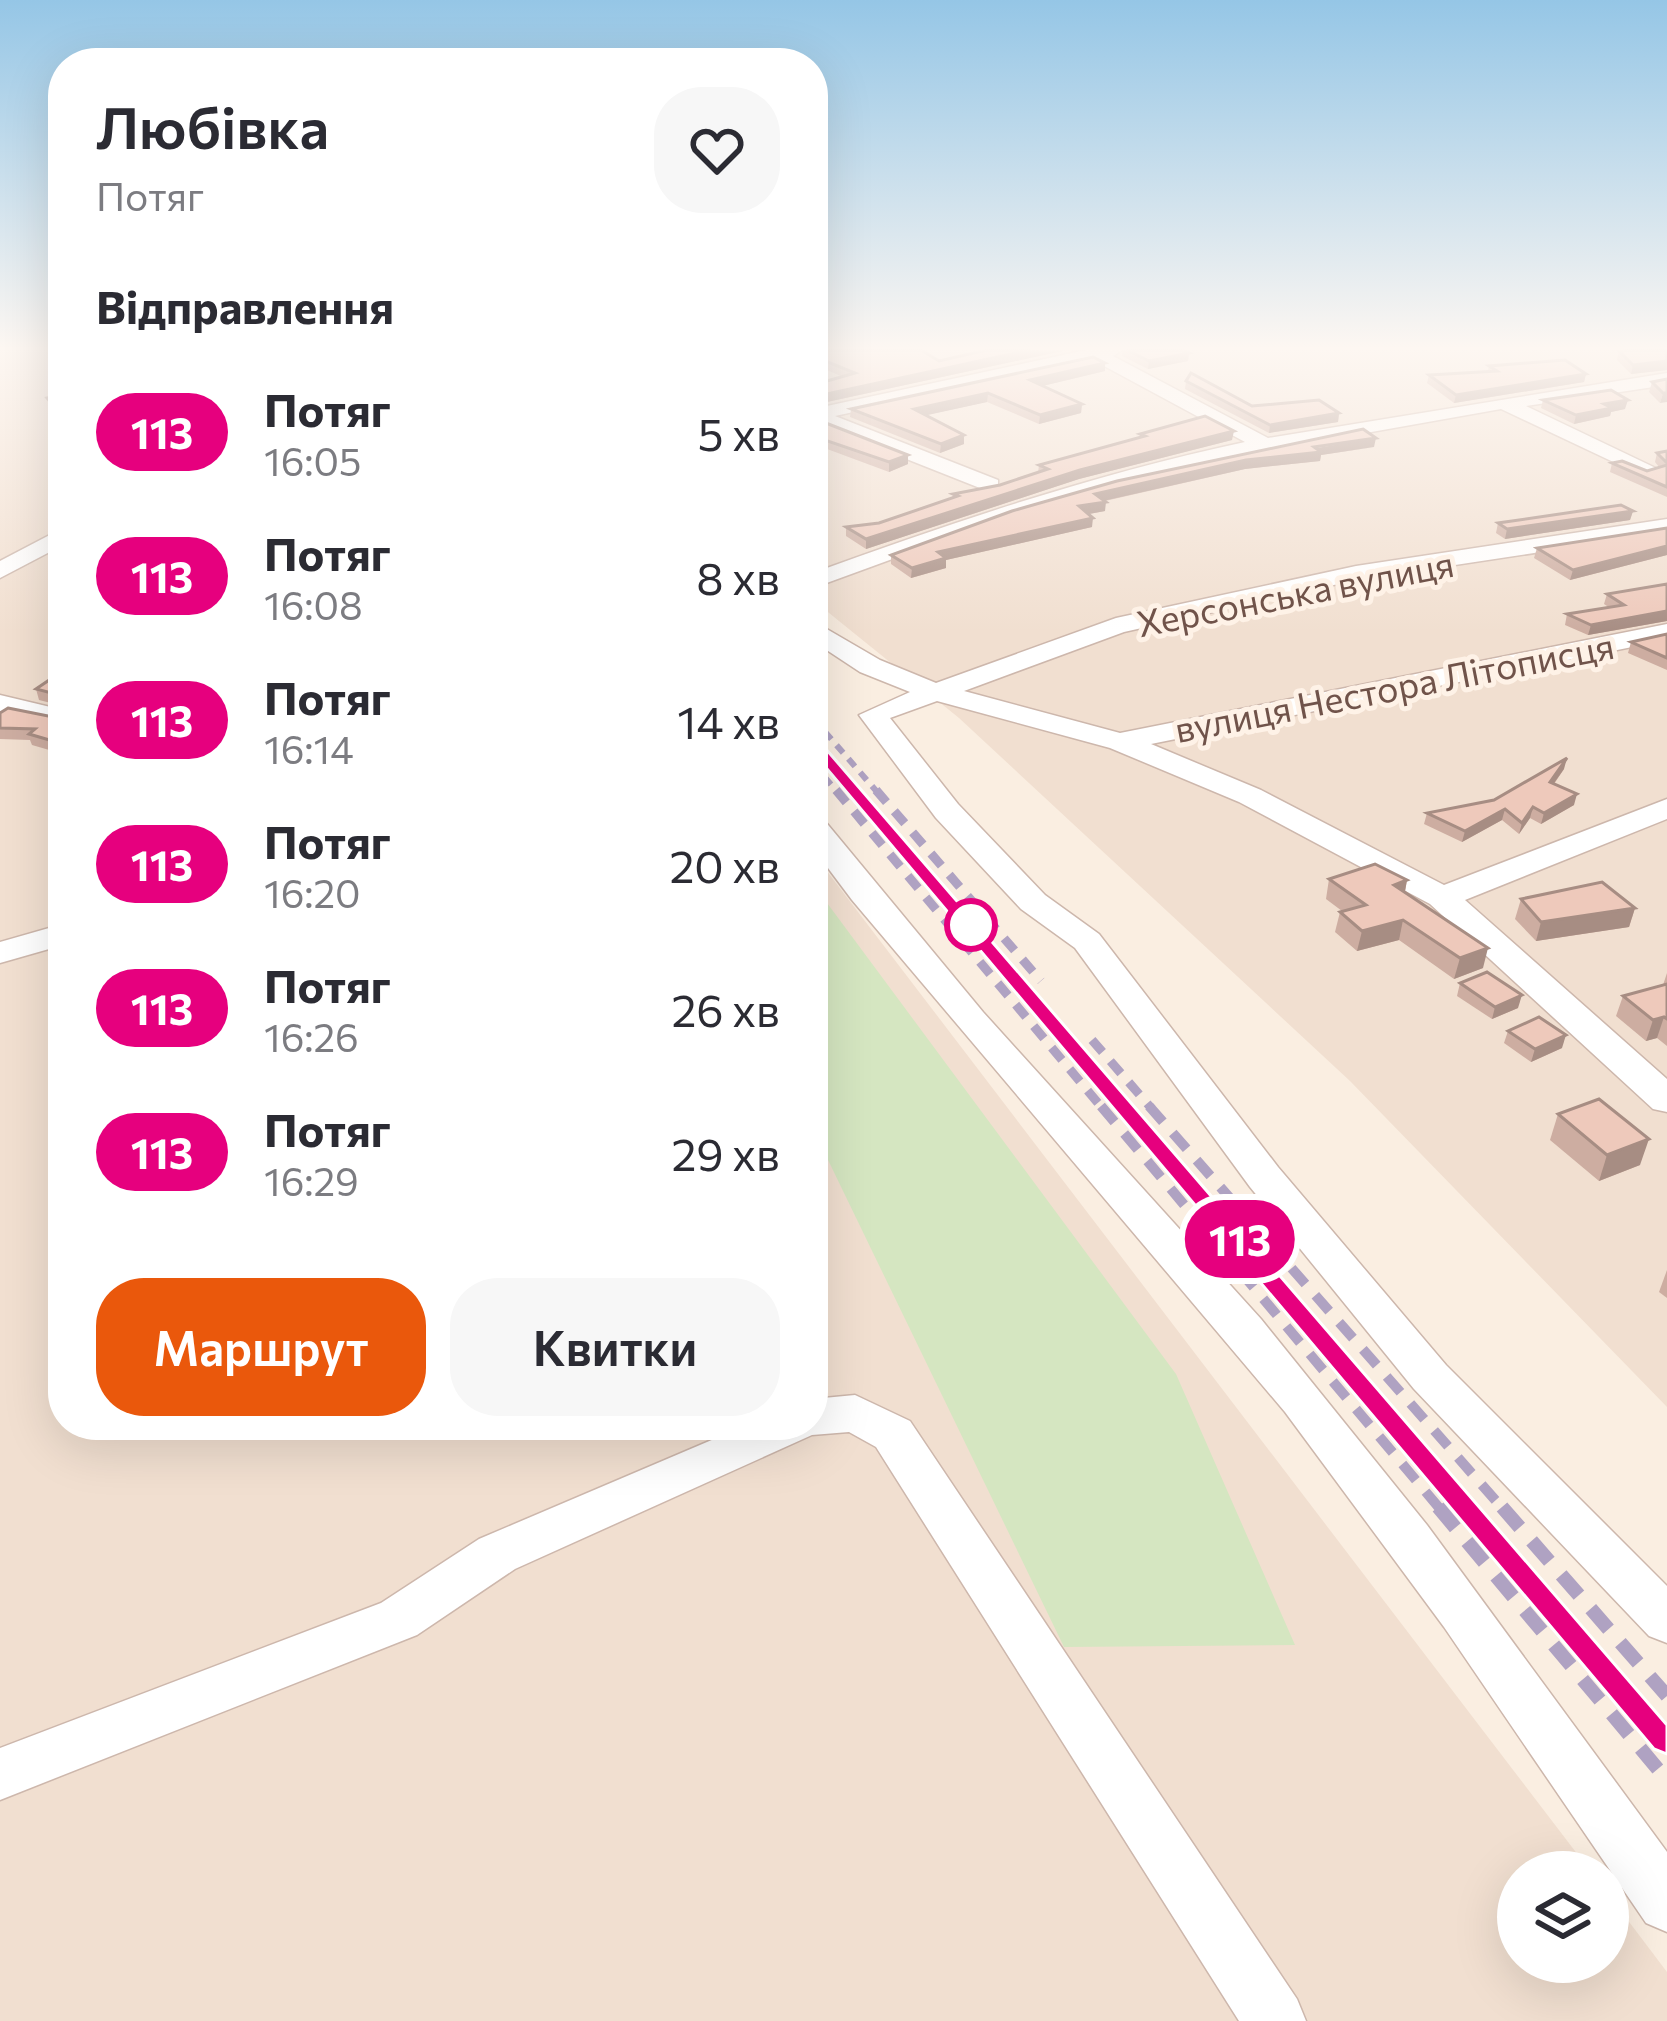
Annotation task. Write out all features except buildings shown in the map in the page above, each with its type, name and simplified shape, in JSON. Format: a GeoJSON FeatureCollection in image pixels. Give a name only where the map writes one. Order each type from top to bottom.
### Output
{"type":"FeatureCollection","features":[{"type":"Feature","properties":{"kind":"street"},"geometry":{"type":"LineString","coordinates":[[888,444],[990,485]]}},
{"type":"Feature","properties":{"kind":"street"},"geometry":{"type":"LineString","coordinates":[[828,576],[1026,504],[1269,444]]}},
{"type":"Feature","properties":{"kind":"street"},"geometry":{"type":"LineString","coordinates":[[1593,444],[1651,471]]}},
{"type":"Feature","properties":{"kind":"street","name":"Херсонська вулиця"},"geometry":{"type":"LineString","coordinates":[[1667,526],[1356,573],[1116,626],[873,716],[875,724],[1033,902],[1087,941],[1264,1177],[1430,1377],[1667,1620]]}},
{"type":"Feature","properties":{"kind":"street"},"geometry":{"type":"LineString","coordinates":[[0,571],[48,544]]}},
{"type":"Feature","properties":{"kind":"street","name":"вулиця Нестора Літописця"},"geometry":{"type":"LineString","coordinates":[[1120,742],[1667,632]]}},
{"type":"Feature","properties":{"kind":"street"},"geometry":{"type":"LineString","coordinates":[[828,639],[870,666],[932,691],[1120,742],[1250,796],[1442,896],[1667,1100]]}},
{"type":"Feature","properties":{"kind":"street"},"geometry":{"type":"LineString","coordinates":[[0,703],[48,714]]}},
{"type":"Feature","properties":{"kind":"street"},"geometry":{"type":"LineString","coordinates":[[1442,896],[1667,808]]}},
{"type":"Feature","properties":{"kind":"street"},"geometry":{"type":"LineString","coordinates":[[828,846],[924,970],[1136,1200],[1250,1336],[1388,1513],[1667,1902]]}},
{"type":"Feature","properties":{"kind":"street"},"geometry":{"type":"LineString","coordinates":[[0,953],[48,939]]}},
{"type":"Feature","properties":{"kind":"street"},"geometry":{"type":"LineString","coordinates":[[828,1416],[855,1413],[893,1434],[1275,2021]]}},
{"type":"Feature","properties":{"kind":"street"},"geometry":{"type":"LineString","coordinates":[[0,1774],[399,1619],[497,1554],[759,1440]]}},
{"type":"Feature","properties":{"kind":"shaded area"},"geometry":{"type":"Polygon","coordinates":[[[0,444],[48,444],[48,1440],[828,1440],[828,873],[1575,1851],[1497,1851],[1497,1983],[1629,1983],[1629,1922],[1667,1972],[1667,2021],[0,2021],[0,444]]]}},
{"type":"Feature","properties":{"kind":"shaded area"},"geometry":{"type":"Polygon","coordinates":[[[828,444],[1667,444],[1667,1407],[1350,1081],[959,718],[828,612],[828,444]]]}},
{"type":"Feature","properties":{"kind":"green space"},"geometry":{"type":"Polygon","coordinates":[[[828,904],[1176,1374],[1295,1645],[1064,1647],[828,1160],[828,904]]]}},
{"type":"Feature","properties":{"kind":"railway"},"geometry":{"type":"LineString","coordinates":[[828,735],[878,793]]}},
{"type":"Feature","properties":{"kind":"railway"},"geometry":{"type":"LineString","coordinates":[[828,781],[838,793]]}},
{"type":"Feature","properties":{"kind":"railway"},"geometry":{"type":"LineString","coordinates":[[836,790],[1103,1109]]}},
{"type":"Feature","properties":{"kind":"railway"},"geometry":{"type":"LineString","coordinates":[[876,790],[1041,981]]}},
{"type":"Feature","properties":{"kind":"railway"},"geometry":{"type":"LineString","coordinates":[[1011,972],[1128,1109]]}},
{"type":"Feature","properties":{"kind":"railway"},"geometry":{"type":"LineString","coordinates":[[1092,1040],[1152,1109]]}},
{"type":"Feature","properties":{"kind":"railway"},"geometry":{"type":"LineString","coordinates":[[1101,1106],[1441,1510]]}},
{"type":"Feature","properties":{"kind":"railway"},"geometry":{"type":"LineString","coordinates":[[1126,1106],[1473,1510]]}},
{"type":"Feature","properties":{"kind":"railway"},"geometry":{"type":"LineString","coordinates":[[1149,1106],[1504,1510]]}},
{"type":"Feature","properties":{"kind":"railway"},"geometry":{"type":"LineString","coordinates":[[1438,1507],[1667,1780]]}},
{"type":"Feature","properties":{"kind":"railway"},"geometry":{"type":"LineString","coordinates":[[1470,1507],[1667,1737]]}},
{"type":"Feature","properties":{"kind":"railway"},"geometry":{"type":"LineString","coordinates":[[1502,1507],[1667,1696]]}},
{"type":"Feature","properties":{"kind":"train","name":"113"},"geometry":{"type":"LineString","coordinates":[[828,758],[1667,1737]]}}]}
